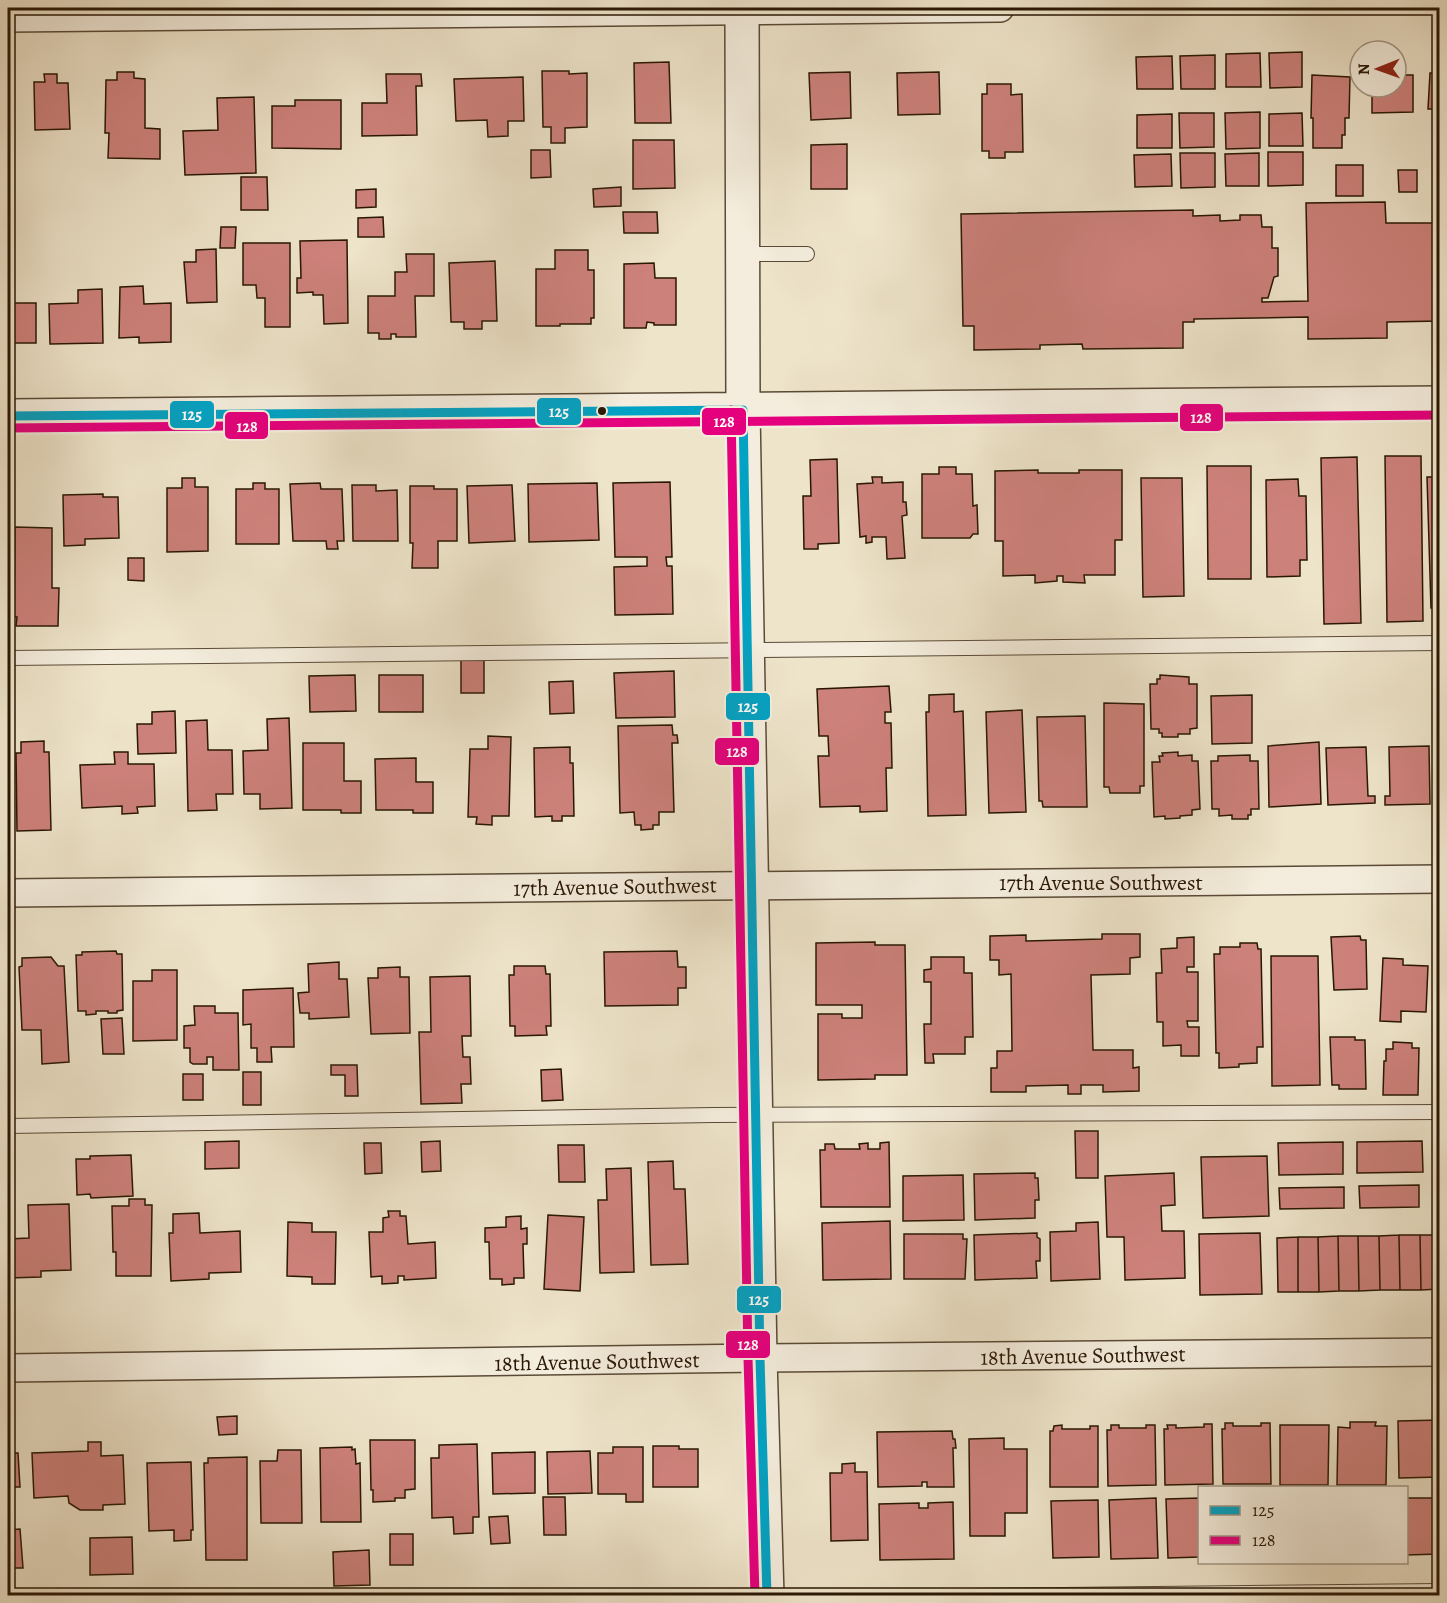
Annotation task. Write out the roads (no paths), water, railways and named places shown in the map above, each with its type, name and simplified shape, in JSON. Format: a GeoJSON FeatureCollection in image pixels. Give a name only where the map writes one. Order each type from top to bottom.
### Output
{"type":"FeatureCollection","features":[{"type":"Feature","properties":{"kind":"street"},"geometry":{"type":"LineString","coordinates":[[8,18],[1000,8]]}},
{"type":"Feature","properties":{"kind":"street"},"geometry":{"type":"LineString","coordinates":[[742,9],[743,410],[760,1358],[767,1596]]}},
{"type":"Feature","properties":{"kind":"street"},"geometry":{"type":"LineString","coordinates":[[8,416],[1440,403]]}},
{"type":"Feature","properties":{"kind":"street","name":"17th Avenue Southwest"},"geometry":{"type":"LineString","coordinates":[[8,893],[1440,879]]}},
{"type":"Feature","properties":{"kind":"street","name":"18th Avenue Southwest"},"geometry":{"type":"LineString","coordinates":[[8,1368],[1440,1352]]}},
{"type":"Feature","properties":{"kind":"lane"},"geometry":{"type":"LineString","coordinates":[[743,254],[807,254]]}},
{"type":"Feature","properties":{"kind":"lane"},"geometry":{"type":"LineString","coordinates":[[8,658],[1440,643]]}},
{"type":"Feature","properties":{"kind":"lane"},"geometry":{"type":"LineString","coordinates":[[8,1126],[756,1115],[1440,1112]]}},
{"type":"Feature","properties":{"kind":"lane"},"geometry":{"type":"LineString","coordinates":[[971,1596],[1440,1591]]}}]}
